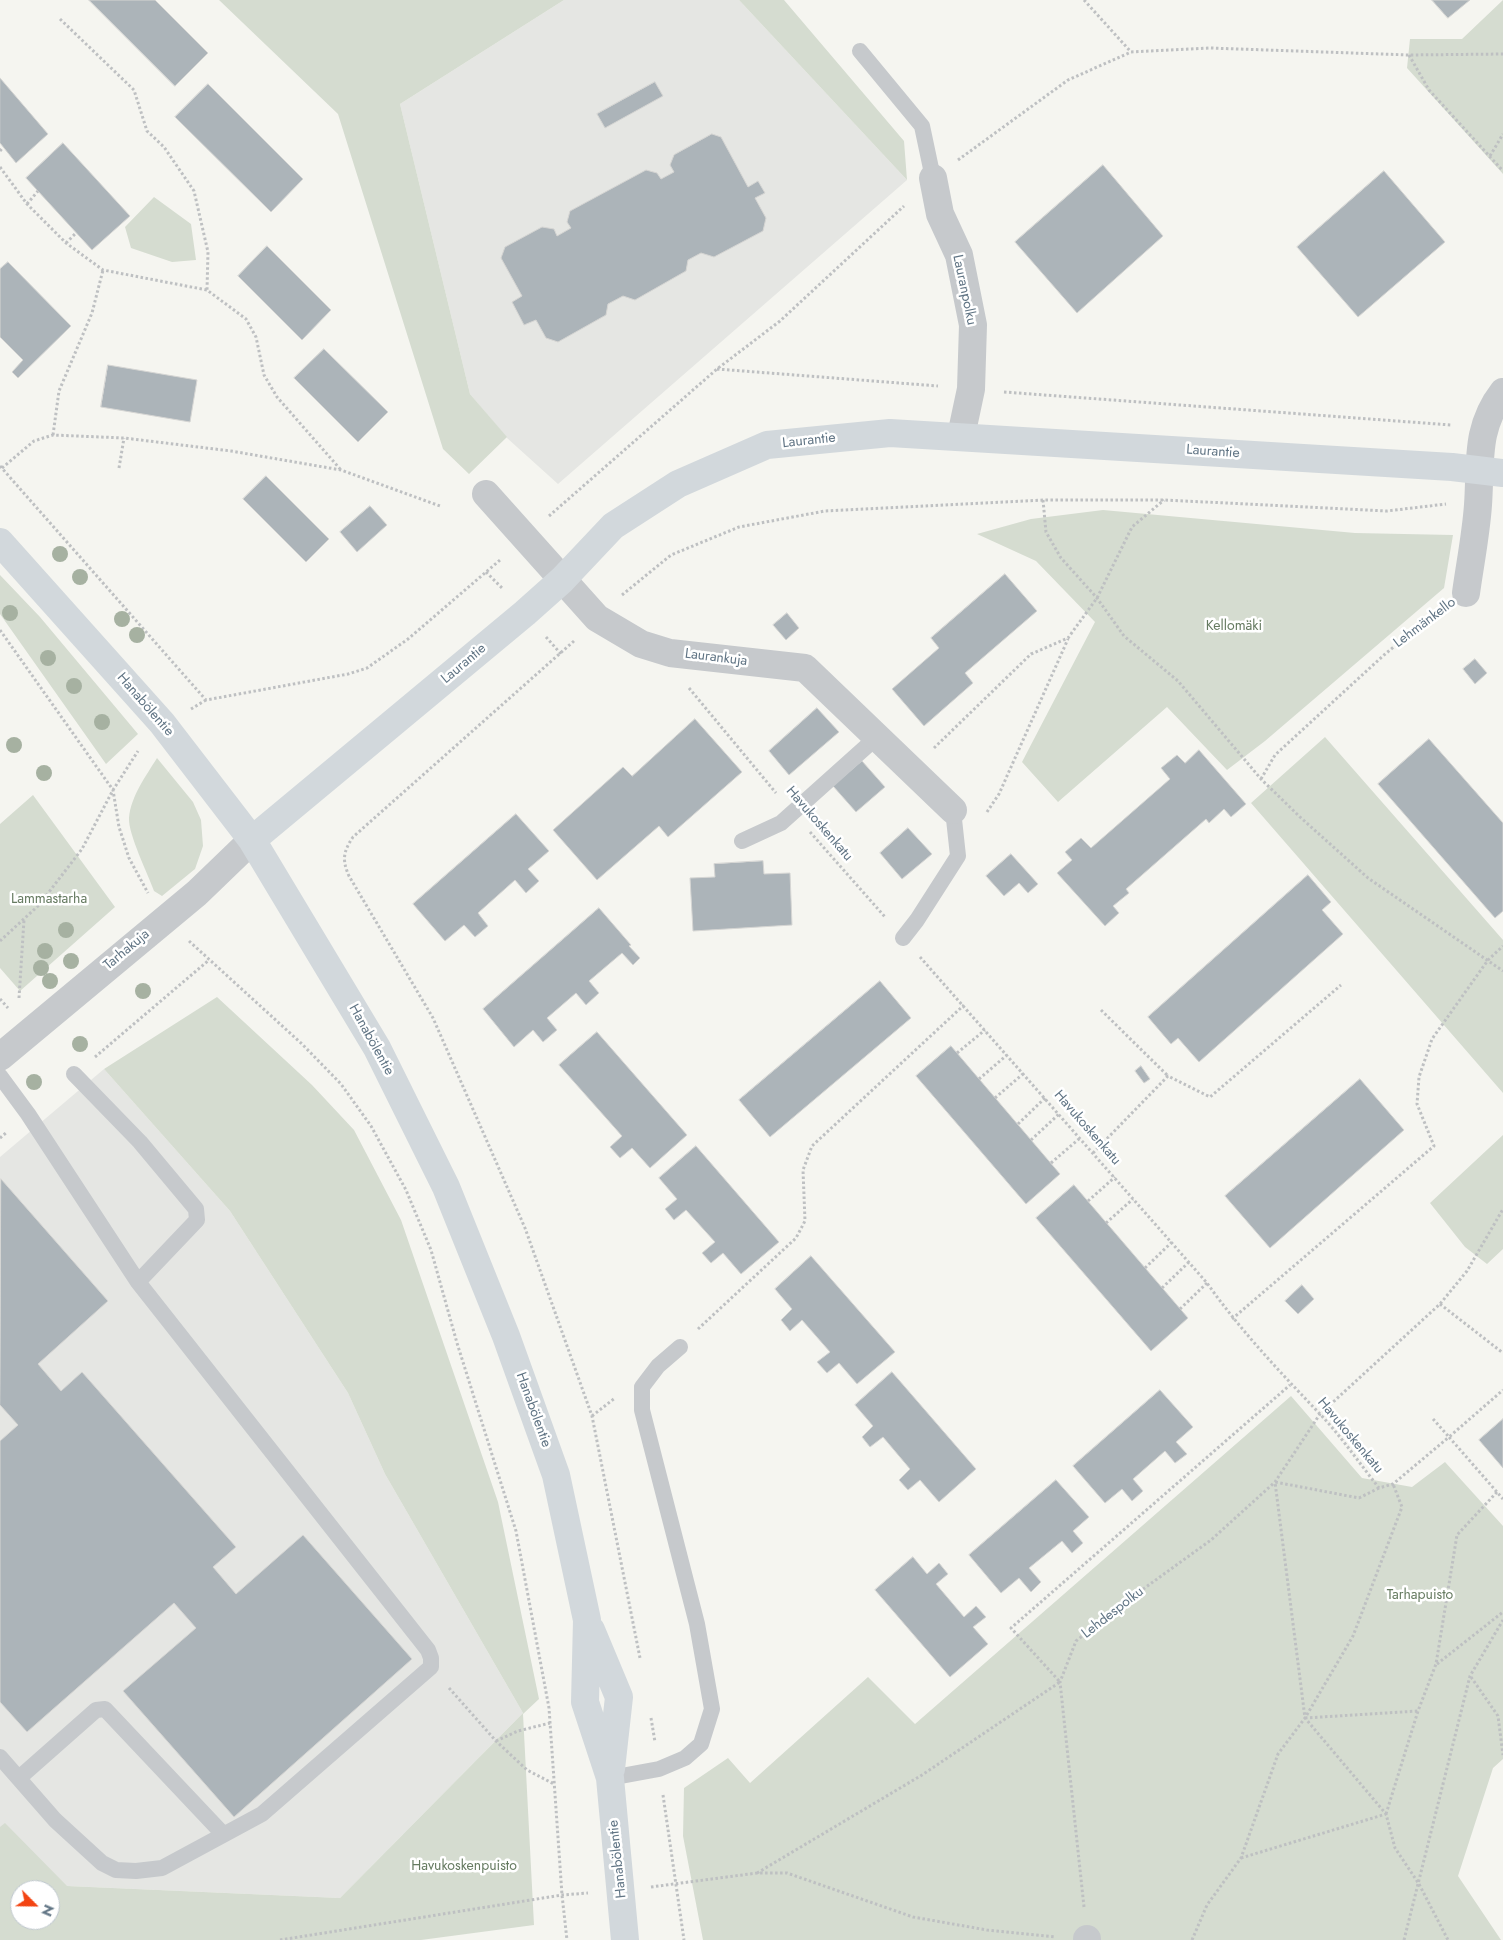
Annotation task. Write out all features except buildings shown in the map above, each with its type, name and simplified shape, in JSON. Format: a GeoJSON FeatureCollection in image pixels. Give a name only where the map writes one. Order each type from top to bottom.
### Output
{"type":"FeatureCollection","features":[{"type":"Feature","properties":{"kind":"main road","name":"Laurantie"},"geometry":{"type":"LineString","coordinates":[[252,840],[525,613],[562,580],[613,526],[678,484],[767,445],[890,433],[961,436],[1491,472]]}},
{"type":"Feature","properties":{"kind":"main road","name":"Hanabölentie"},"geometry":{"type":"LineString","coordinates":[[0,542],[162,723],[252,840],[377,1048],[446,1187],[506,1336],[556,1475],[587,1620],[585,1702],[610,1778],[625,1940]]}},
{"type":"Feature","properties":{"kind":"street","name":"Lauranpolku"},"geometry":{"type":"LineString","coordinates":[[933,178],[940,214],[959,256],[973,325],[971,389],[961,436]]}},
{"type":"Feature","properties":{"kind":"street","name":"Lehmänkello"},"geometry":{"type":"LineString","coordinates":[[1466,593],[1478,506],[1491,472],[1482,433],[1494,404],[1503,392]]}},
{"type":"Feature","properties":{"kind":"street","name":"Laurankuja"},"geometry":{"type":"LineString","coordinates":[[486,494],[597,618],[641,644],[670,653],[805,668],[953,810]]}},
{"type":"Feature","properties":{"kind":"street","name":"Tarhakuja"},"geometry":{"type":"LineString","coordinates":[[0,1057],[197,893],[252,840]]}},
{"type":"Feature","properties":{"kind":"lane"},"geometry":{"type":"LineString","coordinates":[[860,51],[922,126],[933,178]]}},
{"type":"Feature","properties":{"kind":"lane"},"geometry":{"type":"LineString","coordinates":[[742,841],[781,823],[877,738]]}},
{"type":"Feature","properties":{"kind":"lane"},"geometry":{"type":"LineString","coordinates":[[903,938],[958,856],[953,810]]}},
{"type":"Feature","properties":{"kind":"lane"},"geometry":{"type":"LineString","coordinates":[[74,1074],[140,1142],[196,1209],[197,1220],[190,1230],[138,1282]]}},
{"type":"Feature","properties":{"kind":"lane"},"geometry":{"type":"LineString","coordinates":[[0,1076],[28,1114],[138,1282],[428,1650],[431,1658],[431,1667],[262,1814],[162,1868],[136,1871],[116,1870],[102,1863],[55,1820],[0,1757]]}},
{"type":"Feature","properties":{"kind":"lane"},"geometry":{"type":"LineString","coordinates":[[610,1778],[659,1769],[685,1758],[702,1744],[712,1709],[697,1624],[642,1410],[642,1387],[658,1366],[680,1347]]}},
{"type":"Feature","properties":{"kind":"lane"},"geometry":{"type":"LineString","coordinates":[[19,1778],[96,1710],[105,1710],[223,1834]]}},
{"type":"Feature","properties":{"kind":"path"},"geometry":{"type":"LineString","coordinates":[[1084,0],[1131,52]]}},
{"type":"Feature","properties":{"kind":"path"},"geometry":{"type":"LineString","coordinates":[[60,19],[134,90],[147,131],[164,147],[194,192],[208,252],[207,290]]}},
{"type":"Feature","properties":{"kind":"path"},"geometry":{"type":"LineString","coordinates":[[1409,55],[1429,90],[1503,171]]}},
{"type":"Feature","properties":{"kind":"path"},"geometry":{"type":"LineString","coordinates":[[1490,156],[1503,134]]}},
{"type":"Feature","properties":{"kind":"path"},"geometry":{"type":"LineString","coordinates":[[0,151],[3,147]]}},
{"type":"Feature","properties":{"kind":"path"},"geometry":{"type":"LineString","coordinates":[[0,167],[27,204],[66,243],[103,270],[207,290],[246,319],[256,337],[264,375],[273,390],[341,470]]}},
{"type":"Feature","properties":{"kind":"path"},"geometry":{"type":"LineString","coordinates":[[27,204],[38,191]]}},
{"type":"Feature","properties":{"kind":"path"},"geometry":{"type":"LineString","coordinates":[[66,243],[76,233]]}},
{"type":"Feature","properties":{"kind":"path"},"geometry":{"type":"LineString","coordinates":[[53,435],[59,391],[92,313],[103,270]]}},
{"type":"Feature","properties":{"kind":"path"},"geometry":{"type":"LineString","coordinates":[[717,369],[1454,426]]}},
{"type":"Feature","properties":{"kind":"path"},"geometry":{"type":"LineString","coordinates":[[206,700],[1,467],[34,441],[53,435],[124,438],[231,451],[341,470],[440,506]]}},
{"type":"Feature","properties":{"kind":"path"},"geometry":{"type":"LineString","coordinates":[[119,468],[124,438]]}},
{"type":"Feature","properties":{"kind":"path"},"geometry":{"type":"LineString","coordinates":[[642,1665],[592,1416],[525,1228],[433,1018],[349,876],[343,862],[345,849],[353,837],[561,654],[638,580],[671,555],[739,527],[825,511],[1043,500],[1165,500],[1387,512],[1450,504],[1478,506]]}},
{"type":"Feature","properties":{"kind":"path"},"geometry":{"type":"LineString","coordinates":[[1043,500],[1046,532],[1061,558],[1097,598],[1124,636],[1178,681],[1261,779],[1368,878],[1503,970]]}},
{"type":"Feature","properties":{"kind":"path"},"geometry":{"type":"LineString","coordinates":[[958,856],[999,794],[1068,638],[1097,598],[1132,527],[1165,500]]}},
{"type":"Feature","properties":{"kind":"path"},"geometry":{"type":"LineString","coordinates":[[187,711],[206,700],[348,674],[367,668],[408,639],[486,572],[504,590]]}},
{"type":"Feature","properties":{"kind":"path","name":"Lehmänkello"},"geometry":{"type":"LineString","coordinates":[[1261,779],[1276,755],[1384,655],[1437,610],[1466,593]]}},
{"type":"Feature","properties":{"kind":"path"},"geometry":{"type":"LineString","coordinates":[[0,630],[113,790],[119,827],[129,858],[151,897]]}},
{"type":"Feature","properties":{"kind":"path"},"geometry":{"type":"LineString","coordinates":[[546,637],[561,654]]}},
{"type":"Feature","properties":{"kind":"path"},"geometry":{"type":"LineString","coordinates":[[910,770],[1031,654],[1068,638]]}},
{"type":"Feature","properties":{"kind":"path","name":"Havukoskenkatu"},"geometry":{"type":"LineString","coordinates":[[670,653],[680,677],[793,812],[1172,1242],[1207,1283],[1232,1319],[1290,1385],[1320,1414],[1379,1488],[1393,1484],[1503,1390]]}},
{"type":"Feature","properties":{"kind":"path"},"geometry":{"type":"LineString","coordinates":[[0,941],[39,905],[82,848],[113,790],[138,751]]}},
{"type":"Feature","properties":{"kind":"path"},"geometry":{"type":"LineString","coordinates":[[18,1008],[24,919]]}},
{"type":"Feature","properties":{"kind":"path"},"geometry":{"type":"LineString","coordinates":[[182,935],[302,1044],[341,1084],[371,1126],[406,1190],[431,1250],[457,1343],[516,1531],[550,1723],[567,1940]]}},
{"type":"Feature","properties":{"kind":"path"},"geometry":{"type":"LineString","coordinates":[[1232,1319],[1434,1146],[1417,1104],[1418,1077],[1432,1039],[1488,960],[1503,946]]}},
{"type":"Feature","properties":{"kind":"path"},"geometry":{"type":"LineString","coordinates":[[74,1074],[209,960]]}},
{"type":"Feature","properties":{"kind":"path"},"geometry":{"type":"LineString","coordinates":[[1101,1010],[1168,1076],[1210,1097],[1341,985]]}},
{"type":"Feature","properties":{"kind":"path"},"geometry":{"type":"LineString","coordinates":[[680,1347],[796,1238],[805,1221],[803,1170],[812,1146],[964,1005]]}},
{"type":"Feature","properties":{"kind":"path"},"geometry":{"type":"LineString","coordinates":[[957,1053],[985,1030]]}},
{"type":"Feature","properties":{"kind":"path"},"geometry":{"type":"LineString","coordinates":[[979,1079],[1007,1055]]}},
{"type":"Feature","properties":{"kind":"path"},"geometry":{"type":"LineString","coordinates":[[996,1098],[1024,1073]]}},
{"type":"Feature","properties":{"kind":"path"},"geometry":{"type":"LineString","coordinates":[[1094,1153],[1168,1076]]}},
{"type":"Feature","properties":{"kind":"path"},"geometry":{"type":"LineString","coordinates":[[1018,1124],[1046,1098]]}},
{"type":"Feature","properties":{"kind":"path"},"geometry":{"type":"LineString","coordinates":[[0,1138],[28,1114]]}},
{"type":"Feature","properties":{"kind":"path"},"geometry":{"type":"LineString","coordinates":[[1031,1140],[1059,1114]]}},
{"type":"Feature","properties":{"kind":"path"},"geometry":{"type":"LineString","coordinates":[[1051,1163],[1080,1138]]}},
{"type":"Feature","properties":{"kind":"path"},"geometry":{"type":"LineString","coordinates":[[1088,1201],[1115,1177]]}},
{"type":"Feature","properties":{"kind":"path"},"geometry":{"type":"LineString","coordinates":[[1106,1223],[1133,1199]]}},
{"type":"Feature","properties":{"kind":"path","name":"Lehdespolku"},"geometry":{"type":"LineString","coordinates":[[1087,1940],[1060,1682],[1076,1641],[1117,1608],[1211,1540],[1275,1482],[1320,1414],[1440,1304],[1467,1271],[1503,1209]]}},
{"type":"Feature","properties":{"kind":"path"},"geometry":{"type":"LineString","coordinates":[[1145,1268],[1172,1242]]}},
{"type":"Feature","properties":{"kind":"path"},"geometry":{"type":"LineString","coordinates":[[1162,1288],[1189,1262]]}},
{"type":"Feature","properties":{"kind":"path"},"geometry":{"type":"LineString","coordinates":[[1180,1309],[1207,1283]]}},
{"type":"Feature","properties":{"kind":"path"},"geometry":{"type":"LineString","coordinates":[[1440,1304],[1503,1353]]}},
{"type":"Feature","properties":{"kind":"path"},"geometry":{"type":"LineString","coordinates":[[757,1872],[922,1775],[1060,1682],[1011,1628],[1290,1385]]}},
{"type":"Feature","properties":{"kind":"path"},"geometry":{"type":"LineString","coordinates":[[1433,1419],[1503,1499]]}},
{"type":"Feature","properties":{"kind":"path"},"geometry":{"type":"LineString","coordinates":[[1379,1488],[1359,1498],[1275,1482],[1305,1718],[1386,1814],[1394,1848],[1419,1884],[1448,1940]]}},
{"type":"Feature","properties":{"kind":"path"},"geometry":{"type":"LineString","coordinates":[[1192,1940],[1207,1905],[1241,1858],[1278,1754],[1305,1718],[1353,1636],[1402,1507],[1393,1484]]}},
{"type":"Feature","properties":{"kind":"path"},"geometry":{"type":"LineString","coordinates":[[1386,1814],[1418,1710],[1436,1664],[1457,1535],[1498,1492]]}},
{"type":"Feature","properties":{"kind":"path"},"geometry":{"type":"LineString","coordinates":[[1436,1664],[1503,1612]]}},
{"type":"Feature","properties":{"kind":"path"},"geometry":{"type":"LineString","coordinates":[[1404,1940],[1470,1676],[1503,1620]]}},
{"type":"Feature","properties":{"kind":"path"},"geometry":{"type":"LineString","coordinates":[[431,1667],[496,1741],[527,1770],[554,1784]]}},
{"type":"Feature","properties":{"kind":"path"},"geometry":{"type":"LineString","coordinates":[[1470,1676],[1498,1716],[1503,1754]]}},
{"type":"Feature","properties":{"kind":"path"},"geometry":{"type":"LineString","coordinates":[[1305,1718],[1418,1710]]}},
{"type":"Feature","properties":{"kind":"path"},"geometry":{"type":"LineString","coordinates":[[650,1712],[684,1940]]}},
{"type":"Feature","properties":{"kind":"path"},"geometry":{"type":"LineString","coordinates":[[496,1741],[518,1731],[550,1723]]}},
{"type":"Feature","properties":{"kind":"path"},"geometry":{"type":"LineString","coordinates":[[1241,1858],[1386,1814]]}},
{"type":"Feature","properties":{"kind":"path"},"geometry":{"type":"LineString","coordinates":[[675,1885],[757,1872],[787,1874],[913,1916],[987,1930],[1087,1940]]}},
{"type":"Feature","properties":{"kind":"path"},"geometry":{"type":"LineString","coordinates":[[280,1940],[562,1895]]}},
{"type":"Feature","properties":{"kind":"shaded area"},"geometry":{"type":"Polygon","coordinates":[[[564,0],[739,0],[907,180],[558,484],[507,438],[470,394],[400,104],[564,0]]]}},
{"type":"Feature","properties":{"kind":"shaded area"},"geometry":{"type":"Polygon","coordinates":[[[104,1069],[230,1211],[348,1393],[385,1474],[523,1713],[340,1898],[67,1886],[60,1903],[60,1880],[10,1880],[10,1930],[49,1930],[45,1940],[0,1940],[0,1157],[104,1069]]]}},
{"type":"Feature","properties":{"kind":"green space"},"geometry":{"type":"Polygon","coordinates":[[[219,0],[564,0],[400,104],[470,394],[507,437],[469,474],[443,449],[338,114],[219,0]]]}},
{"type":"Feature","properties":{"kind":"green space"},"geometry":{"type":"Polygon","coordinates":[[[739,0],[784,0],[904,141],[907,180],[739,0]]]}},
{"type":"Feature","properties":{"kind":"green space"},"geometry":{"type":"Polygon","coordinates":[[[1503,0],[1503,174],[1407,68],[1410,39],[1462,39],[1503,0]]]}},
{"type":"Feature","properties":{"kind":"green space"},"geometry":{"type":"Polygon","coordinates":[[[154,197],[191,224],[196,260],[172,262],[131,248],[125,227],[154,197]]]}},
{"type":"Feature","properties":{"kind":"green space","name":"Kellomäki"},"geometry":{"type":"Polygon","coordinates":[[[1103,510],[1355,533],[1453,535],[1444,588],[1265,741],[1227,770],[1167,707],[1058,802],[1022,762],[1095,622],[1036,561],[977,534],[1031,519],[1103,510]]]}},
{"type":"Feature","properties":{"kind":"green space"},"geometry":{"type":"Polygon","coordinates":[[[0,575],[40,617],[138,734],[106,764],[0,614],[0,575]]]}},
{"type":"Feature","properties":{"kind":"green space"},"geometry":{"type":"Polygon","coordinates":[[[1325,737],[1503,940],[1503,1093],[1251,803],[1325,737]]]}},
{"type":"Feature","properties":{"kind":"green space"},"geometry":{"type":"Polygon","coordinates":[[[157,758],[193,802],[201,820],[203,846],[195,869],[162,896],[154,891],[135,844],[129,818],[136,794],[157,758]]]}},
{"type":"Feature","properties":{"kind":"green space","name":"Lammastarha"},"geometry":{"type":"Polygon","coordinates":[[[33,795],[115,907],[20,991],[0,968],[0,824],[33,795]]]}},
{"type":"Feature","properties":{"kind":"green space","name":"Havukoskenpuisto"},"geometry":{"type":"Polygon","coordinates":[[[217,997],[312,1085],[354,1130],[401,1220],[498,1502],[539,1699],[523,1714],[534,1925],[421,1940],[0,1940],[0,1827],[5,1823],[67,1886],[340,1898],[523,1713],[385,1474],[348,1393],[230,1211],[104,1069],[217,997]]]}},
{"type":"Feature","properties":{"kind":"green space"},"geometry":{"type":"Polygon","coordinates":[[[1503,1135],[1503,1249],[1487,1264],[1465,1247],[1430,1203],[1503,1135]]]}},
{"type":"Feature","properties":{"kind":"green space","name":"Tarhapuisto"},"geometry":{"type":"Polygon","coordinates":[[[1291,1396],[1362,1478],[1412,1487],[1445,1462],[1503,1526],[1503,1759],[1493,1768],[1458,1876],[1501,1940],[703,1940],[683,1836],[684,1788],[728,1758],[750,1783],[868,1677],[915,1724],[1291,1396]]]}}]}
